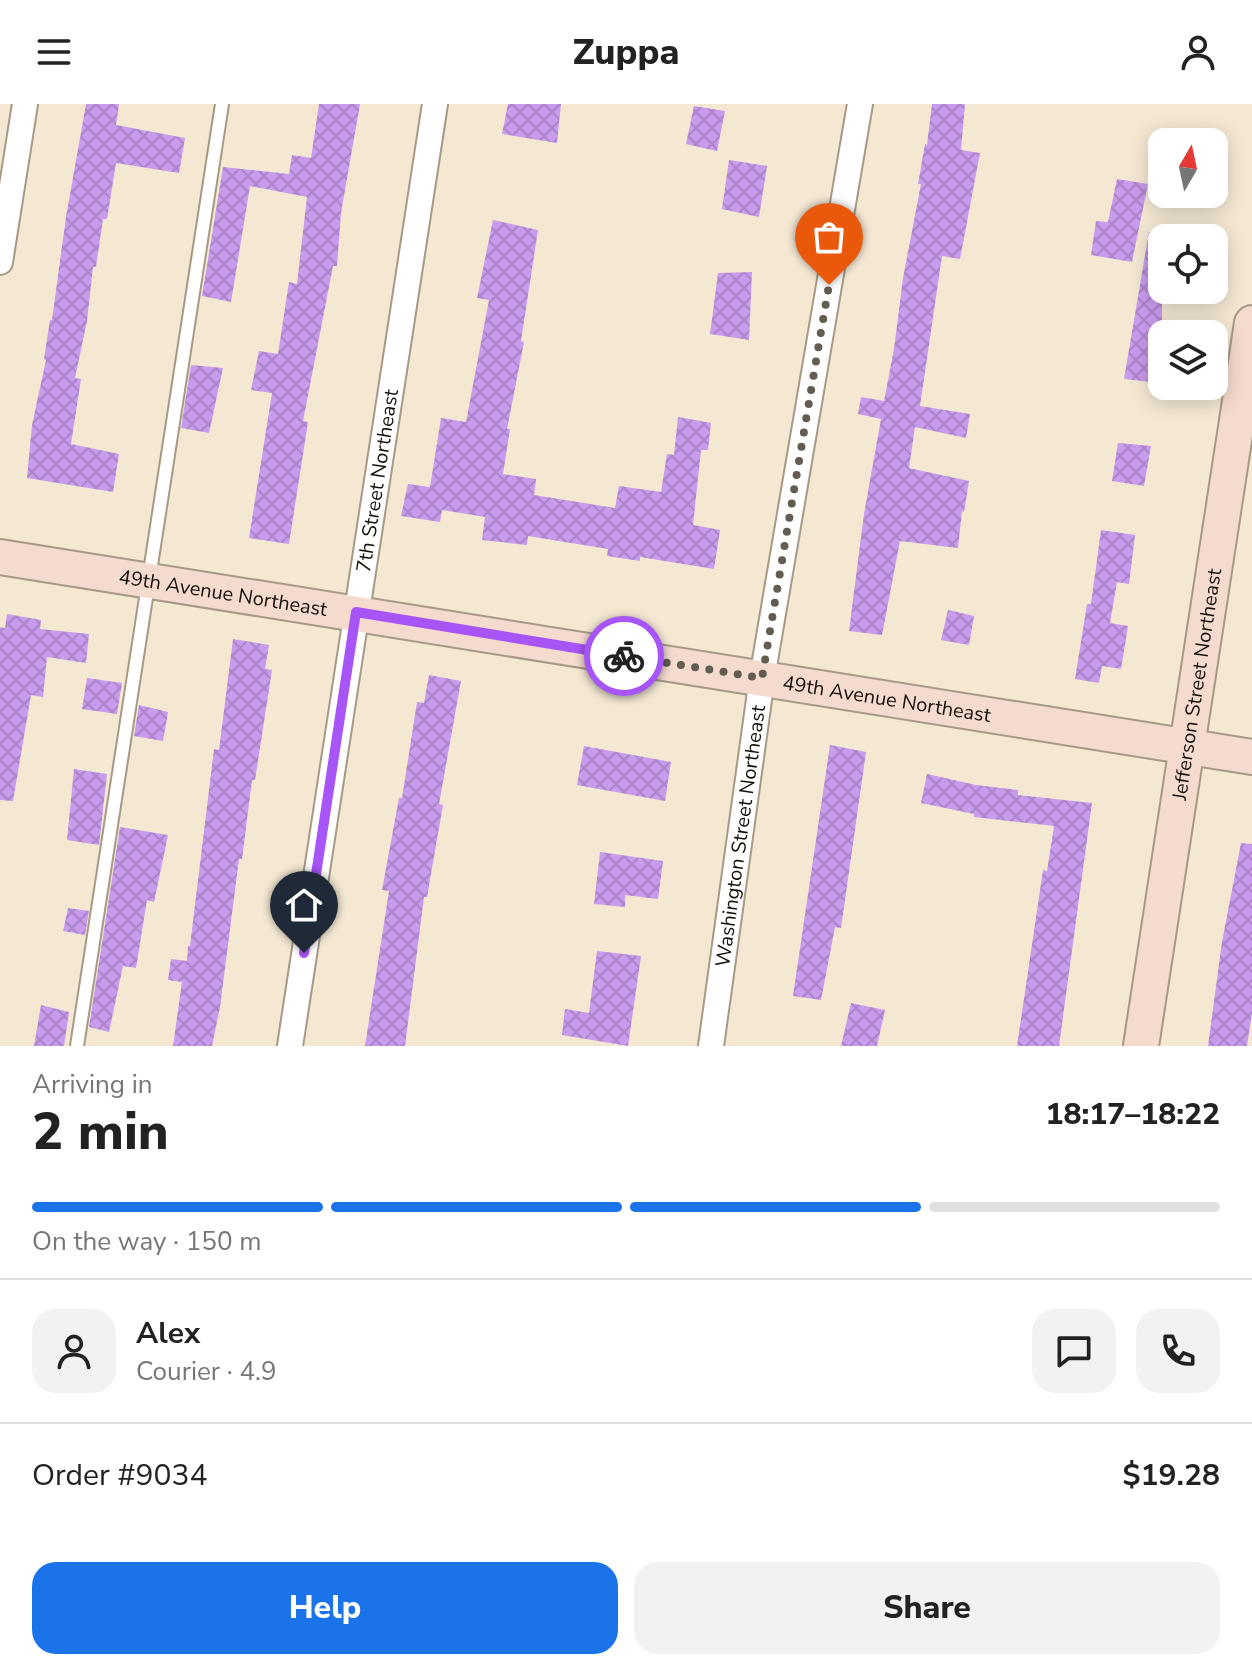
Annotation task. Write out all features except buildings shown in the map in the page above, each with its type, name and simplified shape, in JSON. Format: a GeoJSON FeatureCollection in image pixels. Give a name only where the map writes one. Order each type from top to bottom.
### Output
{"type":"FeatureCollection","features":[{"type":"Feature","properties":{"kind":"street"},"geometry":{"type":"LineString","coordinates":[[0,262],[25,104]]}},
{"type":"Feature","properties":{"kind":"street","name":"7th Street Northeast"},"geometry":{"type":"LineString","coordinates":[[290,1046],[435,104]]}},
{"type":"Feature","properties":{"kind":"street","name":"Washington Street Northeast"},"geometry":{"type":"LineString","coordinates":[[711,1046],[762,678],[860,104]]}},
{"type":"Feature","properties":{"kind":"street","name":"Jefferson Street Northeast"},"geometry":{"type":"LineString","coordinates":[[1141,1046],[1252,323]]}},
{"type":"Feature","properties":{"kind":"street","name":"49th Avenue Northeast"},"geometry":{"type":"LineString","coordinates":[[0,557],[1252,757]]}},
{"type":"Feature","properties":{"kind":"lane"},"geometry":{"type":"LineString","coordinates":[[77,1046],[222,104]]}},
{"type":"Feature","properties":{"kind":"way so far"},"geometry":{"type":"LineString","coordinates":[[624,656],[762,678],[829,285]]}},
{"type":"Feature","properties":{"kind":"route"},"geometry":{"type":"LineString","coordinates":[[304,953],[356,612],[624,656]]}}]}
